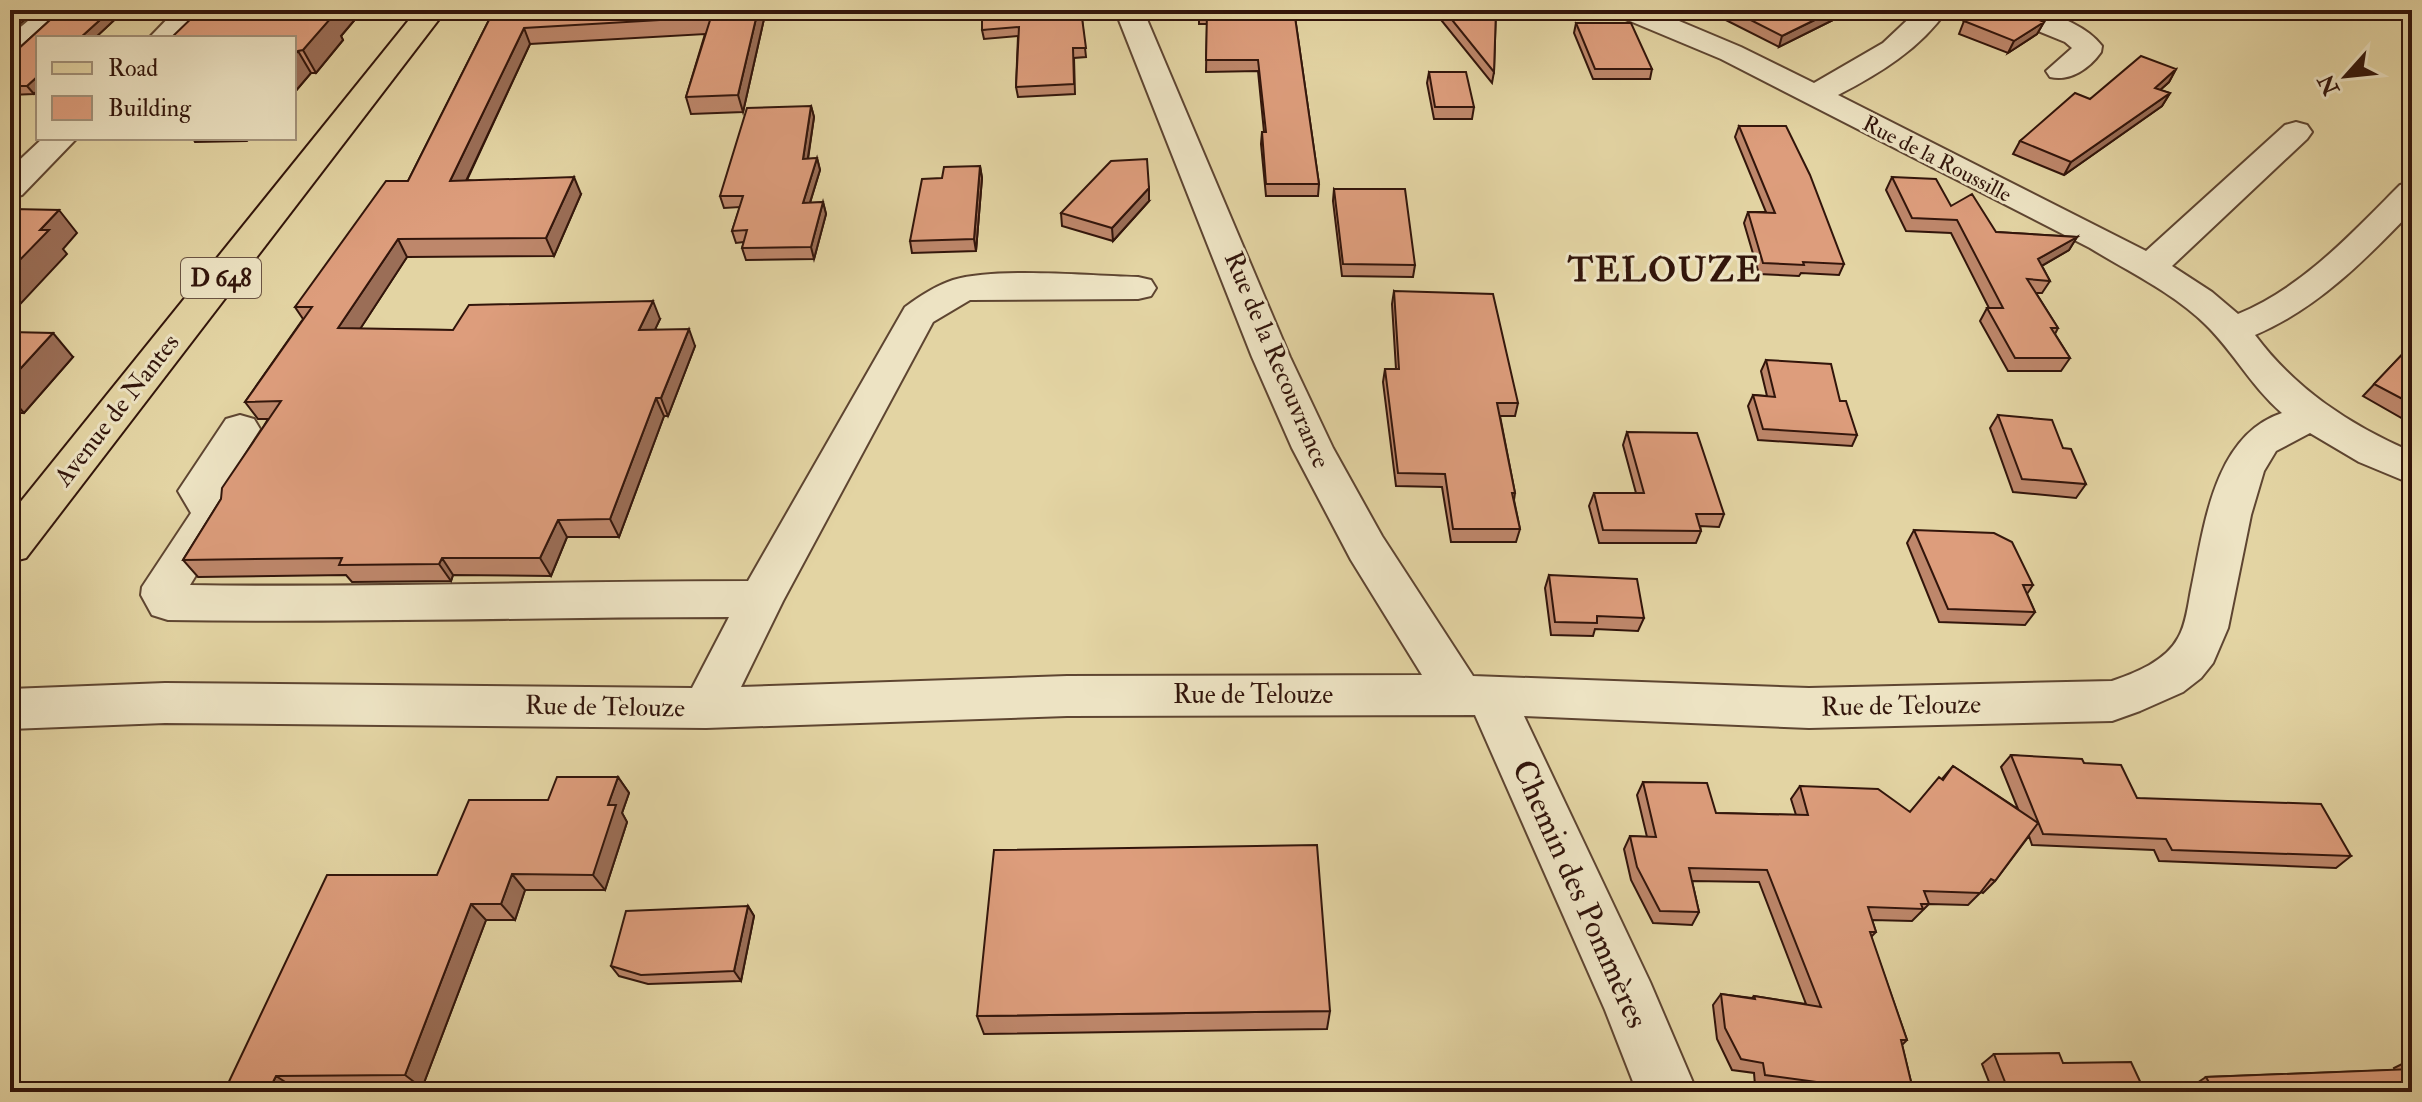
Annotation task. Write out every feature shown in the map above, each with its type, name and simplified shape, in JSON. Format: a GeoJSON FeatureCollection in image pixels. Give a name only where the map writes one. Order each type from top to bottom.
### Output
{"type":"FeatureCollection","features":[{"type":"Feature","properties":{"kind":"main road","name":"Avenue de Nantes"},"geometry":{"type":"LineString","coordinates":[[10,546],[432,10]]}},
{"type":"Feature","properties":{"kind":"street"},"geometry":{"type":"LineString","coordinates":[[10,51],[58,10]]}},
{"type":"Feature","properties":{"kind":"street"},"geometry":{"type":"LineString","coordinates":[[166,36],[192,10]]}},
{"type":"Feature","properties":{"kind":"street","name":"Rue de la Recouvrance"},"geometry":{"type":"LineString","coordinates":[[1129,10],[1141,47],[1199,177],[1296,415],[1374,558],[1449,676],[1474,695]]}},
{"type":"Feature","properties":{"kind":"street","name":"Rue de la Roussille"},"geometry":{"type":"LineString","coordinates":[[1628,10],[1731,53],[2102,241],[2149,268],[2190,293],[2233,330],[2266,376],[2318,417],[2412,469]]}},
{"type":"Feature","properties":{"kind":"street"},"geometry":{"type":"LineString","coordinates":[[1812,96],[1891,52],[1911,36],[1933,10]]}},
{"type":"Feature","properties":{"kind":"street"},"geometry":{"type":"LineString","coordinates":[[2011,10],[2075,36],[2087,46],[2086,52],[2061,71]]}},
{"type":"Feature","properties":{"kind":"street"},"geometry":{"type":"LineString","coordinates":[[2149,268],[2296,132]]}},
{"type":"Feature","properties":{"kind":"street"},"geometry":{"type":"LineString","coordinates":[[10,188],[59,140]]}},
{"type":"Feature","properties":{"kind":"street"},"geometry":{"type":"LineString","coordinates":[[2233,330],[2262,320],[2316,284],[2412,192]]}},
{"type":"Feature","properties":{"kind":"street"},"geometry":{"type":"LineString","coordinates":[[706,708],[761,599],[918,315],[937,301],[963,289],[995,286],[1138,288]]}},
{"type":"Feature","properties":{"kind":"street","name":"Rue de Telouze"},"geometry":{"type":"LineString","coordinates":[[10,709],[165,703],[706,708],[1067,696],[1474,695],[1809,708],[2112,701],[2149,689],[2183,665],[2203,637],[2223,547],[2249,455],[2263,439],[2282,428],[2318,417]]}},
{"type":"Feature","properties":{"kind":"street"},"geometry":{"type":"LineString","coordinates":[[240,429],[199,491],[202,499],[212,506],[212,515],[165,587],[164,595],[168,602],[338,605],[761,599]]}},
{"type":"Feature","properties":{"kind":"street","name":"Chemin des Pommères"},"geometry":{"type":"LineString","coordinates":[[1474,695],[1500,717],[1617,973],[1667,1092]]}},
{"type":"Feature","properties":{"kind":"building"},"geometry":{"type":"Polygon","coordinates":[[[10,10],[21,10],[10,19],[10,10]]]}},
{"type":"Feature","properties":{"kind":"building"},"geometry":{"type":"Polygon","coordinates":[[[61,10],[111,10],[82,36],[36,36],[36,78],[27,86],[10,86],[10,52],[16,51],[61,10]]]}},
{"type":"Feature","properties":{"kind":"building"},"geometry":{"type":"Polygon","coordinates":[[[200,10],[332,10],[325,18],[331,18],[303,50],[296,53],[296,36],[173,36],[200,10]]]}},
{"type":"Feature","properties":{"kind":"building"},"geometry":{"type":"Polygon","coordinates":[[[494,10],[758,10],[738,95],[686,97],[711,17],[524,28],[450,181],[574,177],[546,238],[398,239],[338,328],[453,330],[469,305],[653,301],[639,330],[689,329],[661,398],[656,398],[610,519],[558,520],[540,558],[442,558],[439,564],[339,565],[342,558],[183,560],[221,499],[222,488],[281,401],[245,402],[312,307],[295,307],[386,181],[408,181],[494,10]]]}},
{"type":"Feature","properties":{"kind":"building"},"geometry":{"type":"Polygon","coordinates":[[[982,10],[1081,10],[1086,48],[1073,48],[1074,84],[1016,87],[1019,27],[982,30],[982,10]]]}},
{"type":"Feature","properties":{"kind":"building"},"geometry":{"type":"Polygon","coordinates":[[[1199,10],[1294,10],[1319,184],[1266,184],[1262,132],[1266,132],[1258,60],[1206,60],[1207,12],[1199,10]]]}},
{"type":"Feature","properties":{"kind":"building"},"geometry":{"type":"Polygon","coordinates":[[[1444,10],[1496,10],[1494,72],[1444,10]]]}},
{"type":"Feature","properties":{"kind":"building"},"geometry":{"type":"Polygon","coordinates":[[[1731,10],[1835,10],[1782,36],[1731,10]]]}},
{"type":"Feature","properties":{"kind":"building"},"geometry":{"type":"Polygon","coordinates":[[[1982,10],[2015,10],[2044,22],[2014,41],[1964,21],[1982,10]]]}},
{"type":"Feature","properties":{"kind":"building"},"geometry":{"type":"Polygon","coordinates":[[[1576,23],[1631,23],[1652,69],[1595,69],[1576,23]]]}},
{"type":"Feature","properties":{"kind":"building"},"geometry":{"type":"Polygon","coordinates":[[[2141,56],[2176,69],[2155,88],[2170,93],[2071,162],[2020,141],[2075,93],[2090,99],[2141,56]]]}},
{"type":"Feature","properties":{"kind":"building"},"geometry":{"type":"Polygon","coordinates":[[[1429,72],[1466,72],[1474,107],[1435,107],[1429,72]]]}},
{"type":"Feature","properties":{"kind":"building"},"geometry":{"type":"Polygon","coordinates":[[[811,106],[803,159],[817,158],[803,203],[823,202],[811,247],[742,248],[747,230],[732,231],[743,196],[720,196],[747,108],[811,106]]]}},
{"type":"Feature","properties":{"kind":"building"},"geometry":{"type":"Polygon","coordinates":[[[1739,126],[1786,126],[1810,175],[1844,264],[1763,263],[1748,212],[1775,213],[1739,126]]]}},
{"type":"Feature","properties":{"kind":"building"},"geometry":{"type":"Polygon","coordinates":[[[1147,159],[1149,188],[1112,228],[1061,213],[1111,161],[1147,159]]]}},
{"type":"Feature","properties":{"kind":"building"},"geometry":{"type":"Polygon","coordinates":[[[980,166],[974,239],[910,241],[922,179],[942,178],[944,167],[980,166]]]}},
{"type":"Feature","properties":{"kind":"building"},"geometry":{"type":"Polygon","coordinates":[[[1892,177],[1936,179],[1951,206],[1972,194],[1996,232],[2077,237],[2038,259],[2050,281],[2027,279],[2058,328],[2051,328],[2070,358],[2015,358],[1987,308],[2003,308],[1957,220],[1912,218],[1892,177]]]}},
{"type":"Feature","properties":{"kind":"building"},"geometry":{"type":"Polygon","coordinates":[[[1334,189],[1405,189],[1415,265],[1343,264],[1334,189]]]}},
{"type":"Feature","properties":{"kind":"building"},"geometry":{"type":"Polygon","coordinates":[[[13,209],[59,210],[40,230],[49,230],[10,270],[10,212],[13,209]]]}},
{"type":"Feature","properties":{"kind":"building"},"geometry":{"type":"Polygon","coordinates":[[[1394,291],[1493,294],[1518,403],[1497,403],[1520,529],[1453,529],[1445,474],[1398,473],[1385,369],[1399,369],[1394,291]]]}},
{"type":"Feature","properties":{"kind":"building"},"geometry":{"type":"Polygon","coordinates":[[[10,332],[53,333],[10,380],[10,332]]]}},
{"type":"Feature","properties":{"kind":"building"},"geometry":{"type":"Polygon","coordinates":[[[2412,344],[2412,404],[2374,384],[2412,344]]]}},
{"type":"Feature","properties":{"kind":"building"},"geometry":{"type":"Polygon","coordinates":[[[1766,360],[1831,364],[1840,401],[1846,401],[1857,435],[1763,429],[1753,395],[1775,397],[1766,360]]]}},
{"type":"Feature","properties":{"kind":"building"},"geometry":{"type":"Polygon","coordinates":[[[1998,415],[2052,420],[2063,448],[2071,449],[2086,484],[2022,479],[1998,415]]]}},
{"type":"Feature","properties":{"kind":"building"},"geometry":{"type":"Polygon","coordinates":[[[1627,432],[1697,433],[1724,514],[1696,514],[1701,531],[1603,530],[1594,493],[1644,493],[1627,432]]]}},
{"type":"Feature","properties":{"kind":"building"},"geometry":{"type":"Polygon","coordinates":[[[1914,530],[1994,533],[2012,542],[2033,585],[2023,585],[2035,612],[1948,609],[1914,530]]]}},
{"type":"Feature","properties":{"kind":"building"},"geometry":{"type":"Polygon","coordinates":[[[1549,575],[1637,579],[1644,618],[1597,616],[1597,623],[1555,622],[1549,575]]]}},
{"type":"Feature","properties":{"kind":"building"},"geometry":{"type":"Polygon","coordinates":[[[2011,755],[2082,759],[2084,763],[2121,765],[2137,798],[2321,804],[2351,856],[2172,850],[2166,839],[2043,834],[2011,755]]]}},
{"type":"Feature","properties":{"kind":"building"},"geometry":{"type":"Polygon","coordinates":[[[1953,766],[2038,823],[1995,881],[1991,879],[1980,893],[1924,891],[1929,904],[1921,904],[1923,909],[1868,907],[1876,932],[1870,932],[1907,1040],[1901,1040],[1913,1090],[1868,1089],[1765,1075],[1763,1063],[1741,1059],[1725,1028],[1721,994],[1821,1007],[1767,870],[1689,868],[1699,912],[1660,911],[1637,867],[1630,836],[1656,837],[1643,782],[1707,783],[1716,813],[1808,815],[1800,786],[1878,789],[1910,812],[1939,777],[1943,780],[1953,766]]]}},
{"type":"Feature","properties":{"kind":"building"},"geometry":{"type":"Polygon","coordinates":[[[557,777],[618,777],[608,805],[616,805],[593,875],[512,874],[501,904],[471,904],[405,1075],[276,1076],[268,1092],[224,1092],[327,875],[437,875],[469,800],[548,800],[557,777]]]}},
{"type":"Feature","properties":{"kind":"building"},"geometry":{"type":"Polygon","coordinates":[[[1317,845],[1330,1011],[977,1016],[994,850],[1317,845]]]}},
{"type":"Feature","properties":{"kind":"building"},"geometry":{"type":"Polygon","coordinates":[[[748,906],[734,971],[641,975],[611,966],[626,911],[748,906]]]}},
{"type":"Feature","properties":{"kind":"building"},"geometry":{"type":"Polygon","coordinates":[[[2059,1053],[2063,1063],[2131,1062],[2145,1092],[2009,1092],[1994,1054],[2059,1053]]]}},
{"type":"Feature","properties":{"kind":"building"},"geometry":{"type":"Polygon","coordinates":[[[2412,1069],[2412,1092],[2214,1092],[2206,1077],[2412,1069]]]}},
{"type":"Feature","properties":{"kind":"district","name":"TELOUZE"},"geometry":{"type":"Point","coordinates":[1665,270]}}]}
